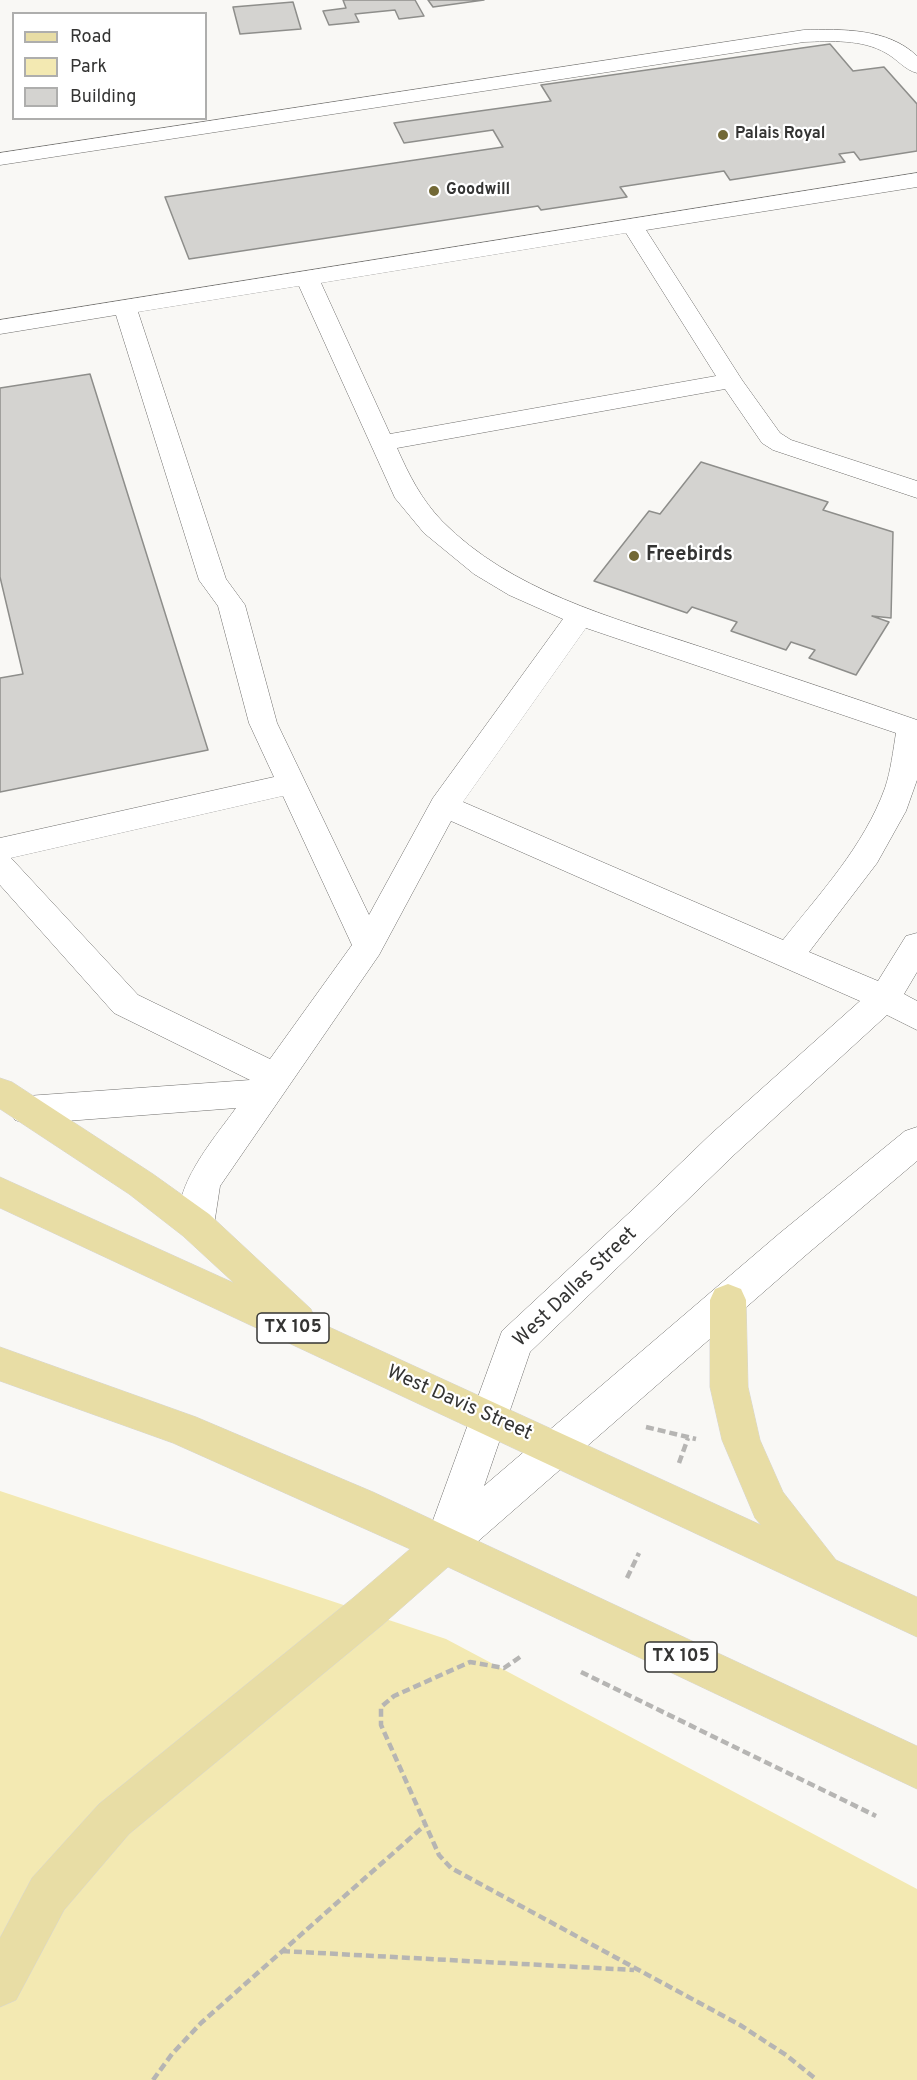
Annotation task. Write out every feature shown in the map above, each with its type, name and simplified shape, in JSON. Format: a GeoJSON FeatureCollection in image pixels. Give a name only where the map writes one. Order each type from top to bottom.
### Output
{"type":"FeatureCollection","features":[{"type":"Feature","properties":{"kind":"main road"},"geometry":{"type":"LineString","coordinates":[[14,1101],[141,1184],[196,1226],[322,1342]]}},
{"type":"Feature","properties":{"kind":"main road","name":"West Davis Street"},"geometry":{"type":"LineString","coordinates":[[0,1192],[917,1617]]}},
{"type":"Feature","properties":{"kind":"main road"},"geometry":{"type":"LineString","coordinates":[[728,1300],[729,1387],[741,1440],[769,1505],[825,1574]]}},
{"type":"Feature","properties":{"kind":"main road","name":"TX 105"},"geometry":{"type":"LineString","coordinates":[[0,1364],[183,1429],[359,1505],[917,1768]]}},
{"type":"Feature","properties":{"kind":"main road"},"geometry":{"type":"LineString","coordinates":[[0,1984],[48,1894],[114,1819],[368,1612],[444,1545]]}},
{"type":"Feature","properties":{"kind":"street"},"geometry":{"type":"LineString","coordinates":[[0,159],[804,36],[839,34],[877,40],[907,56],[917,67]]}},
{"type":"Feature","properties":{"kind":"street"},"geometry":{"type":"LineString","coordinates":[[0,327],[917,180]]}},
{"type":"Feature","properties":{"kind":"street"},"geometry":{"type":"LineString","coordinates":[[632,226],[731,381],[771,438],[782,445],[917,490]]}},
{"type":"Feature","properties":{"kind":"street"},"geometry":{"type":"LineString","coordinates":[[307,278],[404,492],[433,527],[452,544],[492,573],[580,616],[914,724],[901,786],[884,829],[855,871],[788,956]]}},
{"type":"Feature","properties":{"kind":"street"},"geometry":{"type":"LineString","coordinates":[[125,307],[213,580],[231,605],[263,723],[368,946]]}},
{"type":"Feature","properties":{"kind":"street"},"geometry":{"type":"LineString","coordinates":[[382,443],[731,381]]}},
{"type":"Feature","properties":{"kind":"street"},"geometry":{"type":"LineString","coordinates":[[196,1226],[203,1182],[368,946],[444,806],[580,616]]}},
{"type":"Feature","properties":{"kind":"street"},"geometry":{"type":"LineString","coordinates":[[0,849],[291,784]]}},
{"type":"Feature","properties":{"kind":"street"},"geometry":{"type":"LineString","coordinates":[[444,806],[885,998],[917,1017]]}},
{"type":"Feature","properties":{"kind":"street"},"geometry":{"type":"LineString","coordinates":[[0,865],[126,1004],[271,1085]]}},
{"type":"Feature","properties":{"kind":"street","name":"West Dallas Street"},"geometry":{"type":"LineString","coordinates":[[444,1545],[515,1343],[642,1224],[723,1144],[885,998],[917,945]]}},
{"type":"Feature","properties":{"kind":"street"},"geometry":{"type":"LineString","coordinates":[[14,1101],[271,1085]]}},
{"type":"Feature","properties":{"kind":"street"},"geometry":{"type":"LineString","coordinates":[[444,1545],[728,1300],[917,1141]]}},
{"type":"Feature","properties":{"kind":"path"},"geometry":{"type":"LineString","coordinates":[[646,1427],[688,1438],[706,1440]]}},
{"type":"Feature","properties":{"kind":"path"},"geometry":{"type":"LineString","coordinates":[[678,1465],[688,1438]]}},
{"type":"Feature","properties":{"kind":"path"},"geometry":{"type":"LineString","coordinates":[[627,1578],[639,1553]]}},
{"type":"Feature","properties":{"kind":"path"},"geometry":{"type":"LineString","coordinates":[[520,1657],[504,1668],[470,1662],[394,1696],[381,1707],[381,1725],[435,1850],[451,1868],[740,2025],[817,2080]]}},
{"type":"Feature","properties":{"kind":"path"},"geometry":{"type":"LineString","coordinates":[[581,1672],[876,1816]]}},
{"type":"Feature","properties":{"kind":"path"},"geometry":{"type":"LineString","coordinates":[[153,2080],[172,2054],[201,2023],[425,1825]]}},
{"type":"Feature","properties":{"kind":"path"},"geometry":{"type":"LineString","coordinates":[[282,1951],[638,1970]]}},
{"type":"Feature","properties":{"kind":"green space"},"geometry":{"type":"Polygon","coordinates":[[[0,1491],[446,1639],[917,1889],[917,2080],[0,2080],[0,1491]]]}},
{"type":"Feature","properties":{"kind":"building"},"geometry":{"type":"Polygon","coordinates":[[[343,0],[415,0],[424,16],[399,19],[395,10],[355,14],[359,22],[329,25],[323,11],[346,8],[343,0]]]}},
{"type":"Feature","properties":{"kind":"building"},"geometry":{"type":"Polygon","coordinates":[[[428,0],[484,0],[433,7],[428,0]]]}},
{"type":"Feature","properties":{"kind":"building"},"geometry":{"type":"Polygon","coordinates":[[[293,2],[301,29],[240,34],[233,7],[293,2]]]}},
{"type":"Feature","properties":{"kind":"building"},"geometry":{"type":"Polygon","coordinates":[[[830,44],[853,71],[884,67],[917,104],[917,151],[860,160],[854,152],[839,154],[845,162],[730,180],[724,171],[620,187],[627,197],[541,210],[538,206],[189,259],[165,197],[503,147],[493,130],[404,143],[394,123],[551,101],[541,85],[830,44]]]}},
{"type":"Feature","properties":{"kind":"building"},"geometry":{"type":"Polygon","coordinates":[[[90,374],[208,750],[0,792],[0,678],[23,674],[0,577],[0,388],[90,374]]]}},
{"type":"Feature","properties":{"kind":"building"},"geometry":{"type":"Polygon","coordinates":[[[701,462],[828,502],[823,510],[893,532],[891,618],[872,616],[889,622],[856,675],[809,658],[815,650],[791,642],[786,650],[731,631],[737,622],[692,607],[687,613],[594,581],[649,511],[660,514],[701,462]]]}},
{"type":"Feature","properties":{"kind":"place","name":"Palais Royal"},"geometry":{"type":"Point","coordinates":[723,135]}},
{"type":"Feature","properties":{"kind":"place","name":"Goodwill"},"geometry":{"type":"Point","coordinates":[434,191]}},
{"type":"Feature","properties":{"kind":"place","name":"Freebirds"},"geometry":{"type":"Point","coordinates":[634,556]}}]}
